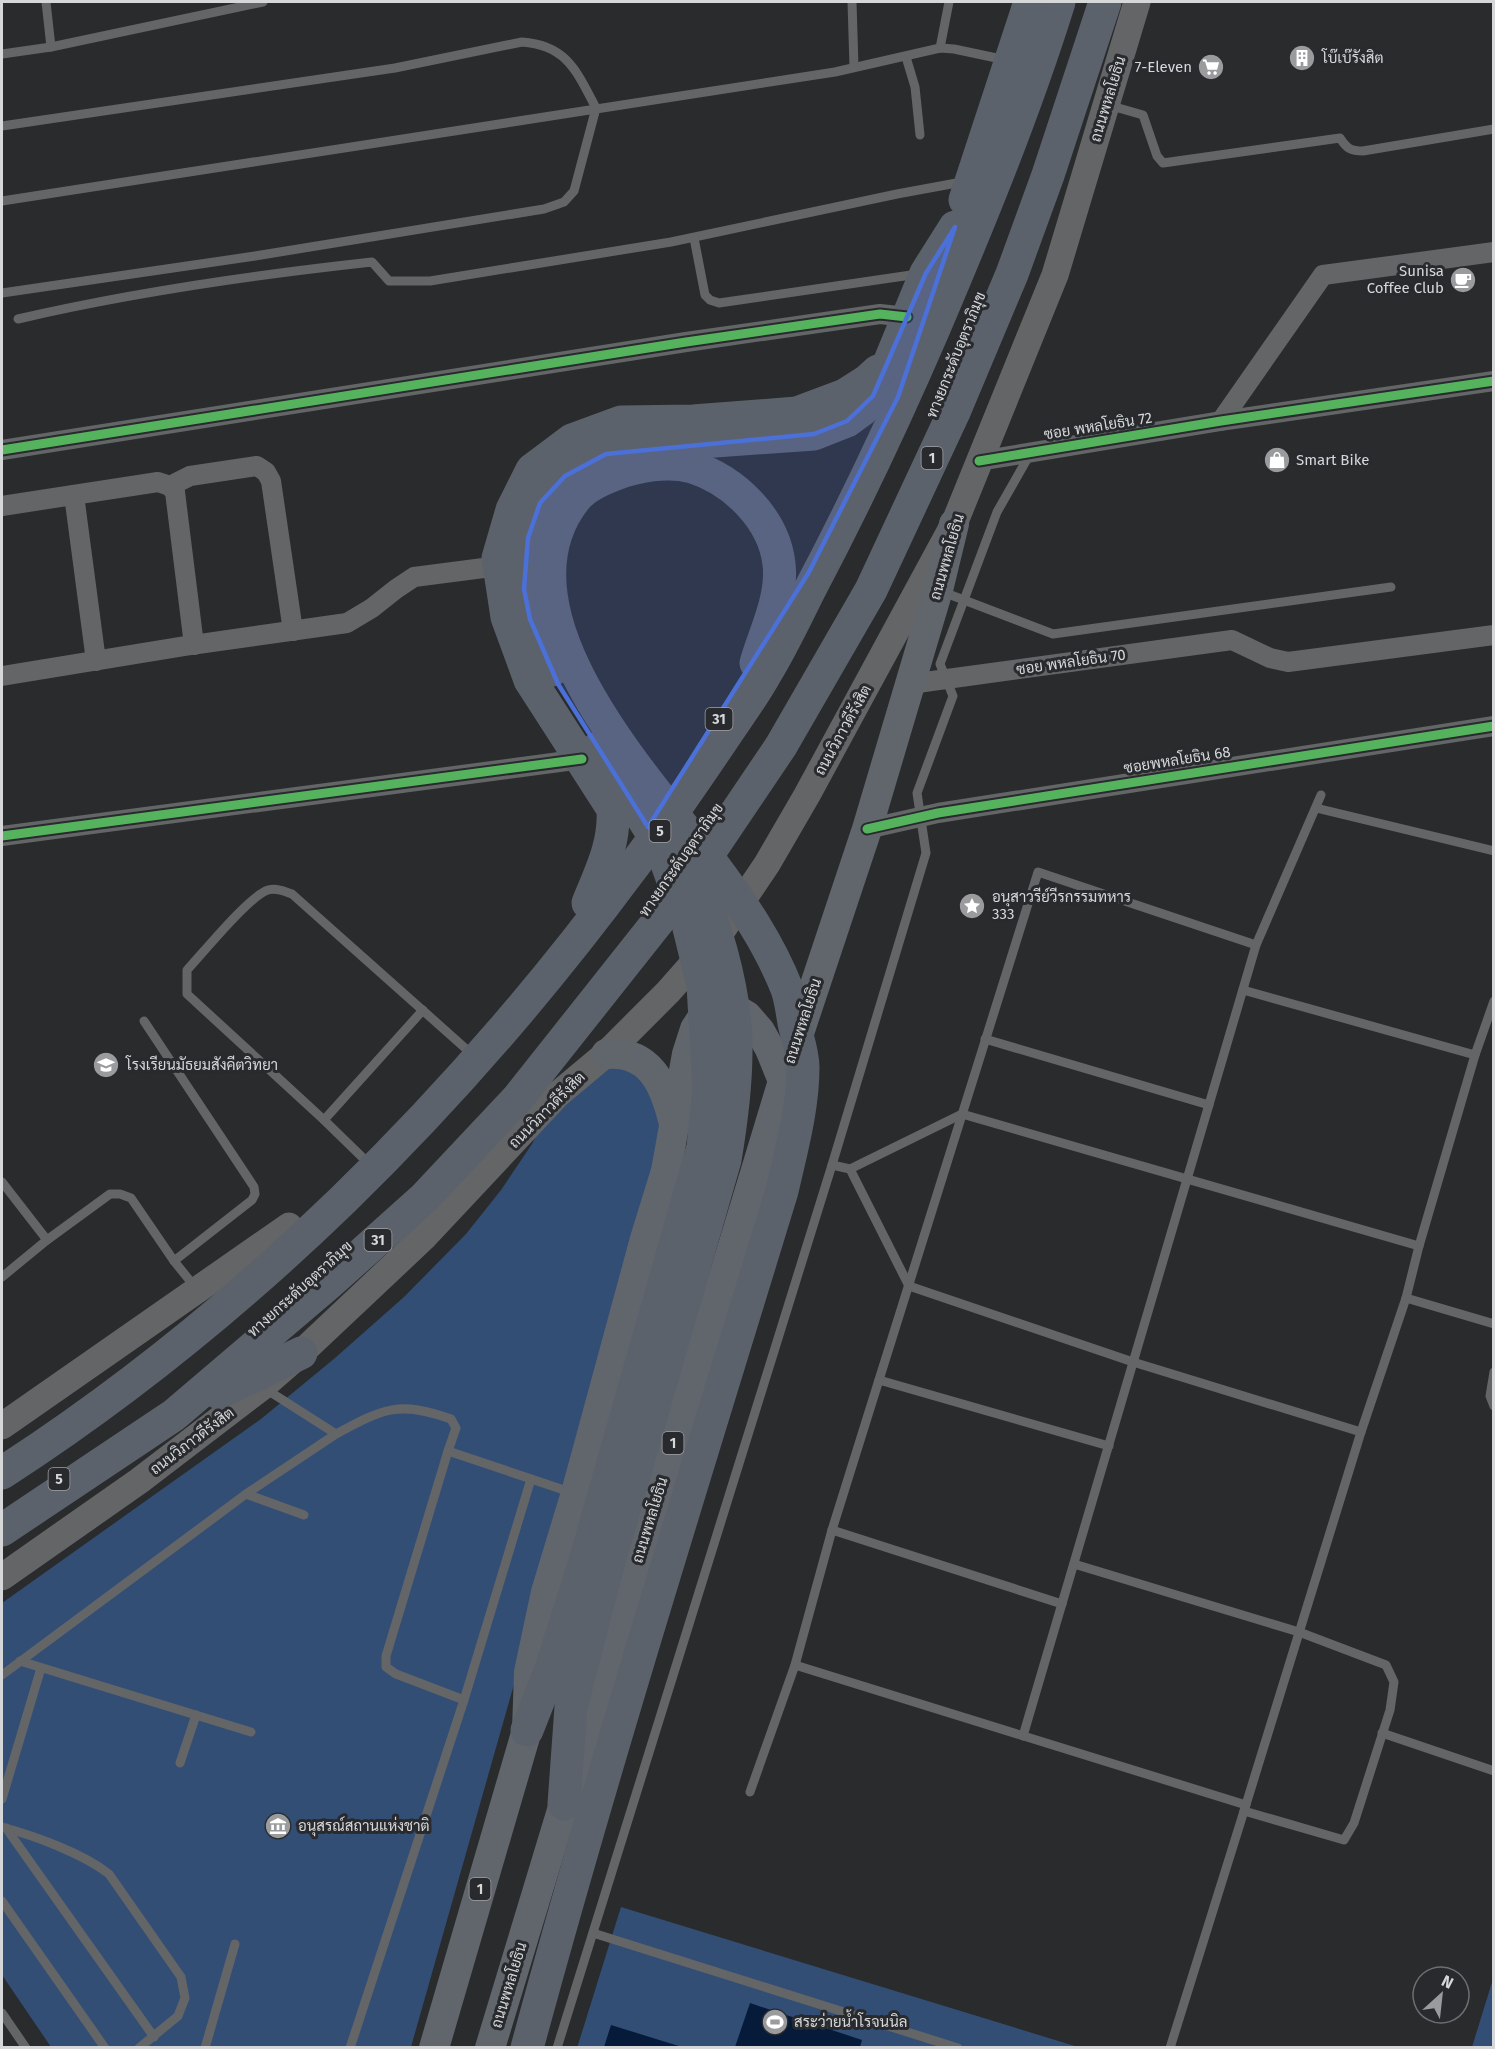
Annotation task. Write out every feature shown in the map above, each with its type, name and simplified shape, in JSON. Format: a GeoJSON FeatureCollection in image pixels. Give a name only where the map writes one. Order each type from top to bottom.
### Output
{"type":"FeatureCollection","features":[{"type":"Feature","properties":{"kind":"highway"},"geometry":{"type":"LineString","coordinates":[[756,663],[809,572],[898,397],[924,327],[1030,2]]}},
{"type":"Feature","properties":{"kind":"highway","name":"ทางยกระดับอุตราภิมุข"},"geometry":{"type":"LineString","coordinates":[[2,1473],[133,1380],[217,1314],[308,1234],[407,1136],[493,1041],[582,935],[677,809],[765,675],[836,540],[902,403],[1011,141],[1059,2]]}},
{"type":"Feature","properties":{"kind":"highway","name":"ทางยกระดับอุตราภิมุข"},"geometry":{"type":"LineString","coordinates":[[2,1518],[161,1407],[253,1332],[340,1254],[429,1167],[518,1070],[608,960],[680,866],[757,748],[817,648],[879,530],[930,419],[974,312],[1062,71],[1084,2]]}},
{"type":"Feature","properties":{"kind":"highway","name":"ถนนพหลโยธิน"},"geometry":{"type":"LineString","coordinates":[[690,881],[781,746],[871,590],[954,412],[1012,274],[1048,175],[1105,2]]}},
{"type":"Feature","properties":{"kind":"highway"},"geometry":{"type":"LineString","coordinates":[[564,1804],[571,1707],[595,1568],[703,1147],[709,1088],[703,985],[687,920],[661,847],[558,684],[530,619],[524,589],[528,538],[540,503],[565,476],[606,454],[646,446],[814,434],[847,421],[862,410],[873,396],[926,273],[955,227]]}},
{"type":"Feature","properties":{"kind":"highway"},"geometry":{"type":"LineString","coordinates":[[588,903],[610,848],[614,828],[613,809],[530,680],[507,617],[499,566],[498,558],[512,510],[532,470],[572,440],[621,422],[693,421],[797,413],[845,395],[867,381],[890,361]]}},
{"type":"Feature","properties":{"kind":"highway"},"geometry":{"type":"LineString","coordinates":[[527,2048],[629,1685],[782,1191],[798,1120],[804,1065],[788,992],[762,935],[711,862],[660,801],[578,677],[554,616],[549,583],[552,548],[564,516],[577,497],[597,482],[621,472],[645,466],[669,465],[691,467],[725,482],[744,498],[762,518],[773,539],[779,563],[779,585],[756,663]]}},
{"type":"Feature","properties":{"kind":"highway","name":"31"},"geometry":{"type":"LineString","coordinates":[[2,1456],[165,1342],[362,1157],[465,1048],[588,903],[657,815],[756,663]]}},
{"type":"Feature","properties":{"kind":"highway"},"geometry":{"type":"LineString","coordinates":[[527,1730],[550,1669],[595,1568],[725,1160],[735,1101],[736,1048],[731,997],[720,948],[703,891],[660,801]]}},
{"type":"Feature","properties":{"kind":"highway","name":"ถนนวิภาวดีรังสิต"},"geometry":{"type":"LineString","coordinates":[[2,1530],[174,1415],[328,1284],[424,1198],[518,1098],[690,881]]}},
{"type":"Feature","properties":{"kind":"highway"},"geometry":{"type":"LineString","coordinates":[[174,1415],[301,1353]]}},
{"type":"Feature","properties":{"kind":"main road","name":"ถนนพหลโยธิน"},"geometry":{"type":"LineString","coordinates":[[490,2048],[783,1081],[867,829],[910,684],[951,595],[954,524],[1054,274],[1137,2]]}},
{"type":"Feature","properties":{"kind":"main road","name":"ถนนวิภาวดีรังสิต"},"geometry":{"type":"LineString","coordinates":[[2,1577],[139,1481],[262,1387],[301,1353],[423,1238],[557,1095],[606,1054],[668,992],[721,932],[767,864],[849,719],[954,524]]}},
{"type":"Feature","properties":{"kind":"main road"},"geometry":{"type":"LineString","coordinates":[[675,1125],[682,1080],[695,1029],[706,1012],[717,1006],[735,1009],[747,1016],[760,1031],[770,1049],[783,1081]]}},
{"type":"Feature","properties":{"kind":"main road","name":"1"},"geometry":{"type":"LineString","coordinates":[[434,2048],[527,1730],[529,1672],[546,1592],[666,1170],[675,1125],[662,1086],[650,1070],[636,1058],[621,1052],[606,1054]]}},
{"type":"Feature","properties":{"kind":"main road","name":"31"},"geometry":{"type":"LineString","coordinates":[[2,1426],[289,1226]]}},
{"type":"Feature","properties":{"kind":"street"},"geometry":{"type":"LineString","coordinates":[[1221,421],[1323,275],[1494,252]]}},
{"type":"Feature","properties":{"kind":"street"},"geometry":{"type":"LineString","coordinates":[[2,450],[686,342],[880,314],[907,317]]}},
{"type":"Feature","properties":{"kind":"street","name":"ซอย พหลโยธิน 72"},"geometry":{"type":"LineString","coordinates":[[980,461],[1221,421],[1494,381]]}},
{"type":"Feature","properties":{"kind":"street"},"geometry":{"type":"LineString","coordinates":[[170,486],[190,476],[257,466],[266,472],[271,481],[293,631]]}},
{"type":"Feature","properties":{"kind":"street"},"geometry":{"type":"LineString","coordinates":[[2,506],[158,482],[170,486],[175,492],[194,645]]}},
{"type":"Feature","properties":{"kind":"street"},"geometry":{"type":"LineString","coordinates":[[74,495],[96,661]]}},
{"type":"Feature","properties":{"kind":"street"},"geometry":{"type":"LineString","coordinates":[[2,676],[347,623],[414,577],[499,566]]}},
{"type":"Feature","properties":{"kind":"street","name":"ซอย พหลโยธิน 70"},"geometry":{"type":"LineString","coordinates":[[910,684],[1232,640],[1270,658],[1288,662],[1494,635]]}},
{"type":"Feature","properties":{"kind":"street","name":"ซอยพหลโยธิน 68"},"geometry":{"type":"LineString","coordinates":[[867,829],[920,817],[1494,726]]}},
{"type":"Feature","properties":{"kind":"street"},"geometry":{"type":"LineString","coordinates":[[2,836],[582,759]]}},
{"type":"Feature","properties":{"kind":"lane"},"geometry":{"type":"LineString","coordinates":[[46,2],[51,47]]}},
{"type":"Feature","properties":{"kind":"lane"},"geometry":{"type":"LineString","coordinates":[[2,54],[51,47],[263,2]]}},
{"type":"Feature","properties":{"kind":"lane"},"geometry":{"type":"LineString","coordinates":[[852,2],[854,68]]}},
{"type":"Feature","properties":{"kind":"lane"},"geometry":{"type":"LineString","coordinates":[[940,48],[949,2]]}},
{"type":"Feature","properties":{"kind":"lane"},"geometry":{"type":"LineString","coordinates":[[2,126],[395,68],[522,42],[538,43],[553,50],[575,68],[596,108],[574,190],[564,202],[544,209],[255,256],[2,293]]}},
{"type":"Feature","properties":{"kind":"lane"},"geometry":{"type":"LineString","coordinates":[[2,201],[835,72],[940,48],[1011,61]]}},
{"type":"Feature","properties":{"kind":"lane"},"geometry":{"type":"LineString","coordinates":[[906,57],[915,87],[920,135]]}},
{"type":"Feature","properties":{"kind":"lane"},"geometry":{"type":"LineString","coordinates":[[1106,105],[1143,115],[1157,156],[1163,163],[1340,138],[1352,151],[1363,151],[1494,129]]}},
{"type":"Feature","properties":{"kind":"lane"},"geometry":{"type":"LineString","coordinates":[[18,319],[222,280],[372,262],[389,281],[430,281],[694,237],[972,180]]}},
{"type":"Feature","properties":{"kind":"lane"},"geometry":{"type":"LineString","coordinates":[[694,237],[705,295],[710,300],[719,303],[926,273]]}},
{"type":"Feature","properties":{"kind":"lane"},"geometry":{"type":"LineString","coordinates":[[557,2048],[832,1165],[926,853],[917,793],[953,696],[940,664],[951,595],[1031,452]]}},
{"type":"Feature","properties":{"kind":"lane"},"geometry":{"type":"LineString","coordinates":[[951,595],[1053,634],[1392,587]]}},
{"type":"Feature","properties":{"kind":"lane"},"geometry":{"type":"LineString","coordinates":[[1023,1736],[1256,945],[1321,795]]}},
{"type":"Feature","properties":{"kind":"lane"},"geometry":{"type":"LineString","coordinates":[[1316,808],[1494,851]]}},
{"type":"Feature","properties":{"kind":"lane"},"geometry":{"type":"LineString","coordinates":[[750,1792],[795,1665],[832,1530],[1038,872],[1256,945]]}},
{"type":"Feature","properties":{"kind":"lane"},"geometry":{"type":"LineString","coordinates":[[362,1157],[187,994],[187,970],[253,899],[268,890],[282,890],[292,894],[465,1048]]}},
{"type":"Feature","properties":{"kind":"lane"},"geometry":{"type":"LineString","coordinates":[[1243,990],[1475,1055]]}},
{"type":"Feature","properties":{"kind":"lane"},"geometry":{"type":"LineString","coordinates":[[1170,2048],[1361,1432],[1406,1298],[1475,1055],[1494,1001]]}},
{"type":"Feature","properties":{"kind":"lane"},"geometry":{"type":"LineString","coordinates":[[324,1120],[423,1010]]}},
{"type":"Feature","properties":{"kind":"lane"},"geometry":{"type":"LineString","coordinates":[[144,1021],[254,1186],[255,1194],[252,1200],[174,1261]]}},
{"type":"Feature","properties":{"kind":"lane"},"geometry":{"type":"LineString","coordinates":[[985,1039],[1209,1105]]}},
{"type":"Feature","properties":{"kind":"lane"},"geometry":{"type":"LineString","coordinates":[[832,1165],[850,1169],[962,1114],[1419,1246]]}},
{"type":"Feature","properties":{"kind":"lane"},"geometry":{"type":"LineString","coordinates":[[850,1169],[909,1286],[1133,1362],[1361,1432]]}},
{"type":"Feature","properties":{"kind":"lane"},"geometry":{"type":"LineString","coordinates":[[2,1182],[47,1240]]}},
{"type":"Feature","properties":{"kind":"lane"},"geometry":{"type":"LineString","coordinates":[[2,1277],[47,1240],[110,1194],[120,1194],[131,1198],[174,1261],[198,1291]]}},
{"type":"Feature","properties":{"kind":"lane"},"geometry":{"type":"LineString","coordinates":[[1406,1298],[1494,1324]]}},
{"type":"Feature","properties":{"kind":"lane"},"geometry":{"type":"LineString","coordinates":[[1494,1372],[1490,1396],[1494,1406]]}},
{"type":"Feature","properties":{"kind":"lane"},"geometry":{"type":"LineString","coordinates":[[879,1380],[1108,1446]]}},
{"type":"Feature","properties":{"kind":"lane"},"geometry":{"type":"LineString","coordinates":[[262,1387],[336,1434]]}},
{"type":"Feature","properties":{"kind":"lane"},"geometry":{"type":"LineString","coordinates":[[2,1675],[246,1494],[336,1434],[370,1415],[395,1408],[425,1410],[451,1419],[456,1428],[386,1656],[386,1667],[396,1674],[464,1700]]}},
{"type":"Feature","properties":{"kind":"lane"},"geometry":{"type":"LineString","coordinates":[[448,1451],[576,1493]]}},
{"type":"Feature","properties":{"kind":"lane"},"geometry":{"type":"LineString","coordinates":[[350,2048],[464,1700],[531,1479]]}},
{"type":"Feature","properties":{"kind":"lane"},"geometry":{"type":"LineString","coordinates":[[246,1494],[304,1515]]}},
{"type":"Feature","properties":{"kind":"lane"},"geometry":{"type":"LineString","coordinates":[[832,1530],[1062,1604]]}},
{"type":"Feature","properties":{"kind":"lane"},"geometry":{"type":"LineString","coordinates":[[795,1665],[1344,1840],[1354,1823],[1390,1710],[1394,1682],[1386,1665],[1299,1632],[1074,1564]]}},
{"type":"Feature","properties":{"kind":"lane"},"geometry":{"type":"LineString","coordinates":[[20,1661],[251,1732]]}},
{"type":"Feature","properties":{"kind":"lane"},"geometry":{"type":"LineString","coordinates":[[2,1798],[41,1668]]}},
{"type":"Feature","properties":{"kind":"lane"},"geometry":{"type":"LineString","coordinates":[[180,1763],[196,1715]]}},
{"type":"Feature","properties":{"kind":"lane"},"geometry":{"type":"LineString","coordinates":[[1382,1733],[1494,1772]]}},
{"type":"Feature","properties":{"kind":"lane"},"geometry":{"type":"LineString","coordinates":[[4,1828],[154,2037]]}},
{"type":"Feature","properties":{"kind":"lane"},"geometry":{"type":"LineString","coordinates":[[4,1828],[78,1855],[109,1874],[181,1977],[185,1998],[178,2016],[139,2048]]}},
{"type":"Feature","properties":{"kind":"lane"},"geometry":{"type":"LineString","coordinates":[[2,1901],[105,2048]]}},
{"type":"Feature","properties":{"kind":"lane"},"geometry":{"type":"LineString","coordinates":[[593,1933],[958,2048]]}},
{"type":"Feature","properties":{"kind":"lane"},"geometry":{"type":"LineString","coordinates":[[205,2048],[235,1944]]}},
{"type":"Feature","properties":{"kind":"lane"},"geometry":{"type":"LineString","coordinates":[[2,2013],[26,2048]]}},
{"type":"Feature","properties":{"kind":"highlighted area"},"geometry":{"type":"Polygon","coordinates":[[[955,227],[898,397],[809,572],[648,827],[558,684],[530,619],[524,589],[528,538],[540,503],[565,476],[606,454],[814,434],[847,421],[873,396],[926,273],[955,227]]]}},
{"type":"Feature","properties":{"kind":"shaded area"},"geometry":{"type":"Polygon","coordinates":[[[623,1058],[662,1086],[670,1135],[411,2047],[51,2047],[2,1975],[2,1603],[261,1419],[335,1358],[404,1297],[466,1234],[501,1190],[532,1144],[557,1095],[623,1058]]]}},
{"type":"Feature","properties":{"kind":"shaded area"},"geometry":{"type":"Polygon","coordinates":[[[621,1907],[1078,2047],[577,2048],[621,1907]]]}},
{"type":"Feature","properties":{"kind":"shaded area"},"geometry":{"type":"Polygon","coordinates":[[[1493,1979],[1493,2047],[1472,2047],[1493,1979]]]}},
{"type":"Feature","properties":{"kind":"shaded area","name":"สระว่ายน้ำโรจนนิล"},"geometry":{"type":"Polygon","coordinates":[[[750,2003],[862,2040],[860,2047],[735,2047],[750,2003]]]}},
{"type":"Feature","properties":{"kind":"shaded area"},"geometry":{"type":"Polygon","coordinates":[[[611,2025],[682,2047],[604,2047],[611,2025]]]}},
{"type":"Feature","properties":{"kind":"cycle path"},"geometry":{"type":"LineString","coordinates":[[2,450],[686,342],[880,314],[907,317]]}},
{"type":"Feature","properties":{"kind":"cycle path"},"geometry":{"type":"LineString","coordinates":[[979,461],[1221,421],[1494,381]]}},
{"type":"Feature","properties":{"kind":"cycle path"},"geometry":{"type":"LineString","coordinates":[[867,829],[938,813],[1494,726]]}},
{"type":"Feature","properties":{"kind":"cycle path"},"geometry":{"type":"LineString","coordinates":[[2,836],[582,759]]}},
{"type":"Feature","properties":{"kind":"place","name":"โบ๊เบ๊รังสิต"},"geometry":{"type":"Point","coordinates":[1302,58]}},
{"type":"Feature","properties":{"kind":"place","name":"7-Eleven"},"geometry":{"type":"Point","coordinates":[1211,67]}},
{"type":"Feature","properties":{"kind":"place","name":"Sunisa Coffee Club"},"geometry":{"type":"Point","coordinates":[1463,280]}},
{"type":"Feature","properties":{"kind":"place","name":"Smart Bike"},"geometry":{"type":"Point","coordinates":[1277,460]}},
{"type":"Feature","properties":{"kind":"place","name":"อนุสาวรีย์วีรกรรมทหาร 333"},"geometry":{"type":"Point","coordinates":[972,906]}},
{"type":"Feature","properties":{"kind":"place","name":"โรงเรียนมัธยมสังคีตวิทยา"},"geometry":{"type":"Point","coordinates":[106,1065]}},
{"type":"Feature","properties":{"kind":"place","name":"อนุสรณ์สถานแห่งชาติ"},"geometry":{"type":"Point","coordinates":[278,1826]}},
{"type":"Feature","properties":{"kind":"place","name":"สระว่ายน้ำโรจนนิล"},"geometry":{"type":"Point","coordinates":[775,2022]}}]}
